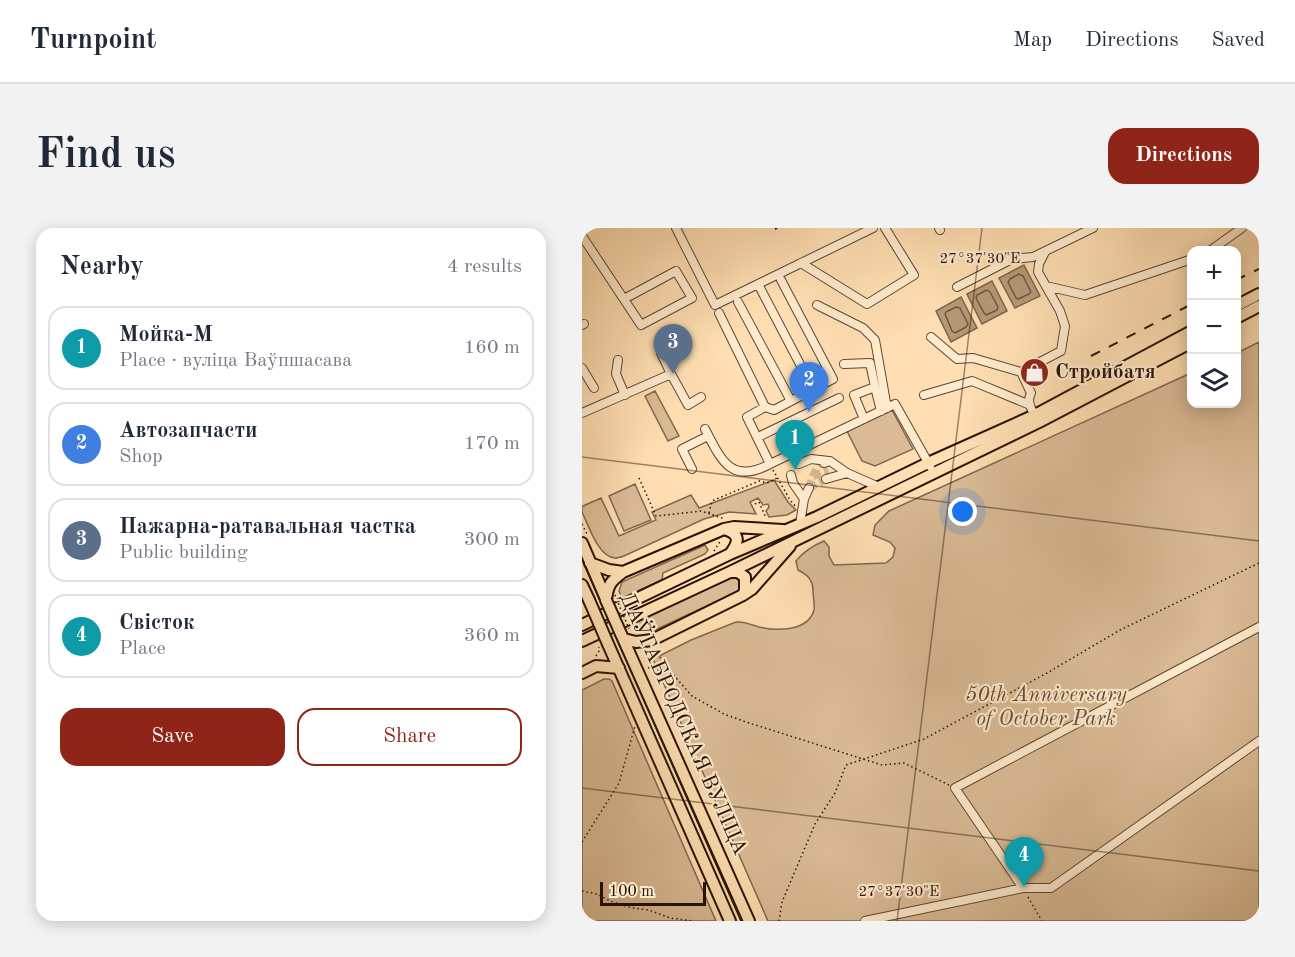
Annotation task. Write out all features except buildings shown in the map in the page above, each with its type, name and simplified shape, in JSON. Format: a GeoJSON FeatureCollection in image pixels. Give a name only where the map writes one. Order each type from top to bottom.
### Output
{"type":"FeatureCollection","features":[{"type":"Feature","properties":{"kind":"main road"},"geometry":{"type":"LineString","coordinates":[[1241,303],[1259,294]]}},
{"type":"Feature","properties":{"kind":"main road"},"geometry":{"type":"LineString","coordinates":[[1241,315],[1259,306]]}},
{"type":"Feature","properties":{"kind":"main road"},"geometry":{"type":"LineString","coordinates":[[582,641],[794,541],[1187,333]]}},
{"type":"Feature","properties":{"kind":"main road"},"geometry":{"type":"LineString","coordinates":[[1034,414],[1187,344]]}},
{"type":"Feature","properties":{"kind":"main road"},"geometry":{"type":"LineString","coordinates":[[582,625],[730,554],[817,517],[879,487],[931,468]]}},
{"type":"Feature","properties":{"kind":"main road"},"geometry":{"type":"LineString","coordinates":[[610,598],[608,588],[612,581],[623,572],[723,528],[786,530]]}},
{"type":"Feature","properties":{"kind":"main road"},"geometry":{"type":"LineString","coordinates":[[723,528],[737,538],[737,545],[730,554]]}},
{"type":"Feature","properties":{"kind":"main road"},"geometry":{"type":"LineString","coordinates":[[634,662],[641,649],[743,596],[752,589],[794,541]]}},
{"type":"Feature","properties":{"kind":"main road","name":"ДАЎГАБРОДСКАЯ ВУЛІЦА"},"geometry":{"type":"LineString","coordinates":[[586,543],[590,563],[610,598],[634,662],[749,921]]}},
{"type":"Feature","properties":{"kind":"main road"},"geometry":{"type":"LineString","coordinates":[[590,563],[623,572]]}},
{"type":"Feature","properties":{"kind":"main road"},"geometry":{"type":"LineString","coordinates":[[730,572],[745,577],[746,590],[743,596]]}},
{"type":"Feature","properties":{"kind":"main road","name":"ДАЎГАБРОДСКАЯ ВУЛІЦА"},"geometry":{"type":"LineString","coordinates":[[582,585],[585,599],[604,644],[619,668],[730,921]]}},
{"type":"Feature","properties":{"kind":"main road"},"geometry":{"type":"LineString","coordinates":[[625,634],[636,642],[653,643]]}},
{"type":"Feature","properties":{"kind":"main road"},"geometry":{"type":"LineString","coordinates":[[582,673],[606,653],[604,644]]}},
{"type":"Feature","properties":{"kind":"main road"},"geometry":{"type":"LineString","coordinates":[[595,663],[619,668]]}},
{"type":"Feature","properties":{"kind":"lane"},"geometry":{"type":"LineString","coordinates":[[676,228],[716,305],[873,228]]}},
{"type":"Feature","properties":{"kind":"lane"},"geometry":{"type":"LineString","coordinates":[[801,263],[867,304],[914,275],[885,228]]}},
{"type":"Feature","properties":{"kind":"lane"},"geometry":{"type":"LineString","coordinates":[[957,286],[1012,259],[1033,257],[1093,228]]}},
{"type":"Feature","properties":{"kind":"lane"},"geometry":{"type":"LineString","coordinates":[[1217,246],[1242,228]]}},
{"type":"Feature","properties":{"kind":"lane"},"geometry":{"type":"LineString","coordinates":[[582,236],[641,325],[692,298],[676,271],[624,299]]}},
{"type":"Feature","properties":{"kind":"lane"},"geometry":{"type":"LineString","coordinates":[[931,337],[957,359],[973,358],[1021,372],[1061,351],[1065,326],[1060,311],[1038,272],[1044,252]]}},
{"type":"Feature","properties":{"kind":"lane"},"geometry":{"type":"LineString","coordinates":[[1046,286],[1085,295],[1187,260]]}},
{"type":"Feature","properties":{"kind":"lane"},"geometry":{"type":"LineString","coordinates":[[719,314],[765,407],[774,410],[833,379],[781,280]]}},
{"type":"Feature","properties":{"kind":"lane"},"geometry":{"type":"LineString","coordinates":[[758,284],[813,389]]}},
{"type":"Feature","properties":{"kind":"lane"},"geometry":{"type":"LineString","coordinates":[[738,302],[791,401]]}},
{"type":"Feature","properties":{"kind":"lane"},"geometry":{"type":"LineString","coordinates":[[817,305],[863,328],[875,339],[884,409]]}},
{"type":"Feature","properties":{"kind":"lane"},"geometry":{"type":"LineString","coordinates":[[661,352],[688,405],[701,397]]}},
{"type":"Feature","properties":{"kind":"lane"},"geometry":{"type":"LineString","coordinates":[[618,360],[616,374],[625,395]]}},
{"type":"Feature","properties":{"kind":"lane"},"geometry":{"type":"LineString","coordinates":[[844,364],[870,363],[874,387],[884,409]]}},
{"type":"Feature","properties":{"kind":"lane"},"geometry":{"type":"LineString","coordinates":[[582,368],[594,388]]}},
{"type":"Feature","properties":{"kind":"lane"},"geometry":{"type":"LineString","coordinates":[[1021,372],[1030,393],[1034,414]]}},
{"type":"Feature","properties":{"kind":"lane"},"geometry":{"type":"LineString","coordinates":[[582,413],[671,374]]}},
{"type":"Feature","properties":{"kind":"lane"},"geometry":{"type":"LineString","coordinates":[[924,395],[972,381],[1034,414]]}},
{"type":"Feature","properties":{"kind":"lane"},"geometry":{"type":"LineString","coordinates":[[864,419],[854,395],[874,387]]}},
{"type":"Feature","properties":{"kind":"lane"},"geometry":{"type":"LineString","coordinates":[[758,437],[838,398]]}},
{"type":"Feature","properties":{"kind":"lane"},"geometry":{"type":"LineString","coordinates":[[692,469],[682,449],[706,432],[720,458],[734,470],[750,473],[895,404],[931,468]]}},
{"type":"Feature","properties":{"kind":"lane"},"geometry":{"type":"LineString","coordinates":[[765,407],[747,417],[770,464]]}},
{"type":"Feature","properties":{"kind":"lane"},"geometry":{"type":"LineString","coordinates":[[799,464],[812,459],[827,460],[828,465],[839,467],[879,487]]}},
{"type":"Feature","properties":{"kind":"lane"},"geometry":{"type":"LineString","coordinates":[[826,479],[847,473]]}},
{"type":"Feature","properties":{"kind":"lane"},"geometry":{"type":"LineString","coordinates":[[791,475],[793,483],[804,499]]}},
{"type":"Feature","properties":{"kind":"lane"},"geometry":{"type":"LineString","coordinates":[[800,524],[804,499],[809,489]]}},
{"type":"Feature","properties":{"kind":"lane"},"geometry":{"type":"LineString","coordinates":[[1023,888],[955,788],[1259,627]]}},
{"type":"Feature","properties":{"kind":"lane"},"geometry":{"type":"LineString","coordinates":[[865,921],[1023,888],[1051,888],[1259,741]]}},
{"type":"Feature","properties":{"kind":"path"},"geometry":{"type":"LineString","coordinates":[[770,464],[790,500],[800,512]]}},
{"type":"Feature","properties":{"kind":"path"},"geometry":{"type":"LineString","coordinates":[[639,478],[656,516],[701,510],[709,513],[723,528],[722,539],[713,553],[711,547]]}},
{"type":"Feature","properties":{"kind":"path"},"geometry":{"type":"LineString","coordinates":[[709,513],[712,501],[759,481],[767,483],[777,478]]}},
{"type":"Feature","properties":{"kind":"path"},"geometry":{"type":"LineString","coordinates":[[754,504],[759,502],[766,518]]}},
{"type":"Feature","properties":{"kind":"path"},"geometry":{"type":"LineString","coordinates":[[582,524],[586,543]]}},
{"type":"Feature","properties":{"kind":"path"},"geometry":{"type":"LineString","coordinates":[[779,921],[782,902],[814,824],[835,793],[846,765],[924,739],[1047,673],[1120,630],[1259,563]]}},
{"type":"Feature","properties":{"kind":"path"},"geometry":{"type":"LineString","coordinates":[[610,598],[625,634]]}},
{"type":"Feature","properties":{"kind":"path"},"geometry":{"type":"LineString","coordinates":[[653,643],[663,663],[692,696],[724,714],[882,765],[904,763],[955,788]]}},
{"type":"Feature","properties":{"kind":"path"},"geometry":{"type":"LineString","coordinates":[[595,663],[604,644]]}},
{"type":"Feature","properties":{"kind":"path"},"geometry":{"type":"LineString","coordinates":[[648,668],[663,663]]}},
{"type":"Feature","properties":{"kind":"path"},"geometry":{"type":"LineString","coordinates":[[582,842],[619,783],[635,725]]}},
{"type":"Feature","properties":{"kind":"path"},"geometry":{"type":"LineString","coordinates":[[1023,888],[1042,921]]}},
{"type":"Feature","properties":{"kind":"path"},"geometry":{"type":"LineString","coordinates":[[582,891],[597,894],[632,908],[649,910],[670,918],[693,921]]}},
{"type":"Feature","properties":{"kind":"green space","name":"50th Anniversary of October Park"},"geometry":{"type":"Polygon","coordinates":[[[1259,342],[1259,921],[768,921],[653,659],[691,640],[736,622],[774,629],[798,626],[811,617],[814,610],[812,584],[805,574],[798,570],[796,561],[808,549],[824,541],[829,547],[829,556],[834,565],[886,563],[893,557],[895,548],[890,542],[873,535],[875,525],[889,511],[1187,375],[1187,408],[1241,408],[1241,351],[1259,342]]]}},
{"type":"Feature","properties":{"kind":"green space"},"geometry":{"type":"Polygon","coordinates":[[[655,391],[679,436],[668,441],[645,396],[655,391]]]}},
{"type":"Feature","properties":{"kind":"green space"},"geometry":{"type":"Polygon","coordinates":[[[892,410],[913,449],[875,466],[862,461],[847,431],[892,410]]]}},
{"type":"Feature","properties":{"kind":"green space"},"geometry":{"type":"Polygon","coordinates":[[[774,480],[796,510],[787,515],[769,517],[766,511],[768,504],[763,505],[758,498],[750,502],[756,514],[729,512],[704,519],[617,558],[609,556],[599,546],[582,512],[583,506],[601,498],[619,536],[656,520],[652,512],[691,495],[699,508],[774,480]]]}},
{"type":"Feature","properties":{"kind":"green space"},"geometry":{"type":"Polygon","coordinates":[[[635,484],[651,520],[624,531],[609,496],[635,484]]]}},
{"type":"Feature","properties":{"kind":"green space"},"geometry":{"type":"Polygon","coordinates":[[[705,545],[708,550],[705,554],[663,573],[662,580],[622,598],[619,591],[622,582],[705,545]]]}},
{"type":"Feature","properties":{"kind":"green space"},"geometry":{"type":"Polygon","coordinates":[[[733,575],[740,577],[741,590],[653,631],[651,628],[642,632],[636,628],[633,622],[733,575]]]}},
{"type":"Feature","properties":{"kind":"green space"},"geometry":{"type":"Polygon","coordinates":[[[604,679],[612,681],[716,921],[582,921],[582,690],[604,679]]]}},
{"type":"Feature","properties":{"kind":"water"},"geometry":{"type":"Polygon","coordinates":[[[1024,265],[1040,296],[1015,308],[999,278],[1024,265]]]}},
{"type":"Feature","properties":{"kind":"water"},"geometry":{"type":"Polygon","coordinates":[[[992,281],[1007,311],[982,324],[967,294],[992,281]]]}},
{"type":"Feature","properties":{"kind":"water"},"geometry":{"type":"Polygon","coordinates":[[[961,297],[977,328],[951,342],[936,311],[961,297]]]}},
{"type":"Feature","properties":{"kind":"tunnel"},"geometry":{"type":"LineString","coordinates":[[809,488],[819,464],[824,463]]}},
{"type":"Feature","properties":{"kind":"tunnel"},"geometry":{"type":"LineString","coordinates":[[813,476],[828,470]]}},
{"type":"Feature","properties":{"kind":"tunnel"},"geometry":{"type":"LineString","coordinates":[[809,488],[826,479]]}},
{"type":"Feature","properties":{"kind":"tram line"},"geometry":{"type":"LineString","coordinates":[[582,560],[741,921]]}},
{"type":"Feature","properties":{"kind":"railway"},"geometry":{"type":"LineString","coordinates":[[1241,278],[1259,269]]}},
{"type":"Feature","properties":{"kind":"railway"},"geometry":{"type":"LineString","coordinates":[[1091,356],[1187,307]]}},
{"type":"Feature","properties":{"kind":"place","name":"Стройбатя"},"geometry":{"type":"Point","coordinates":[1034,372]}},
{"type":"Feature","properties":{"kind":"place","name":"Пажарна-ратавальная частка"},"geometry":{"type":"Point","coordinates":[673,374]}},
{"type":"Feature","properties":{"kind":"place","name":"Автозапчасти"},"geometry":{"type":"Point","coordinates":[809,412]}},
{"type":"Feature","properties":{"kind":"place","name":"Мойка-М"},"geometry":{"type":"Point","coordinates":[795,470]}},
{"type":"Feature","properties":{"kind":"place","name":"Свісток"},"geometry":{"type":"Point","coordinates":[1024,887]}}]}
